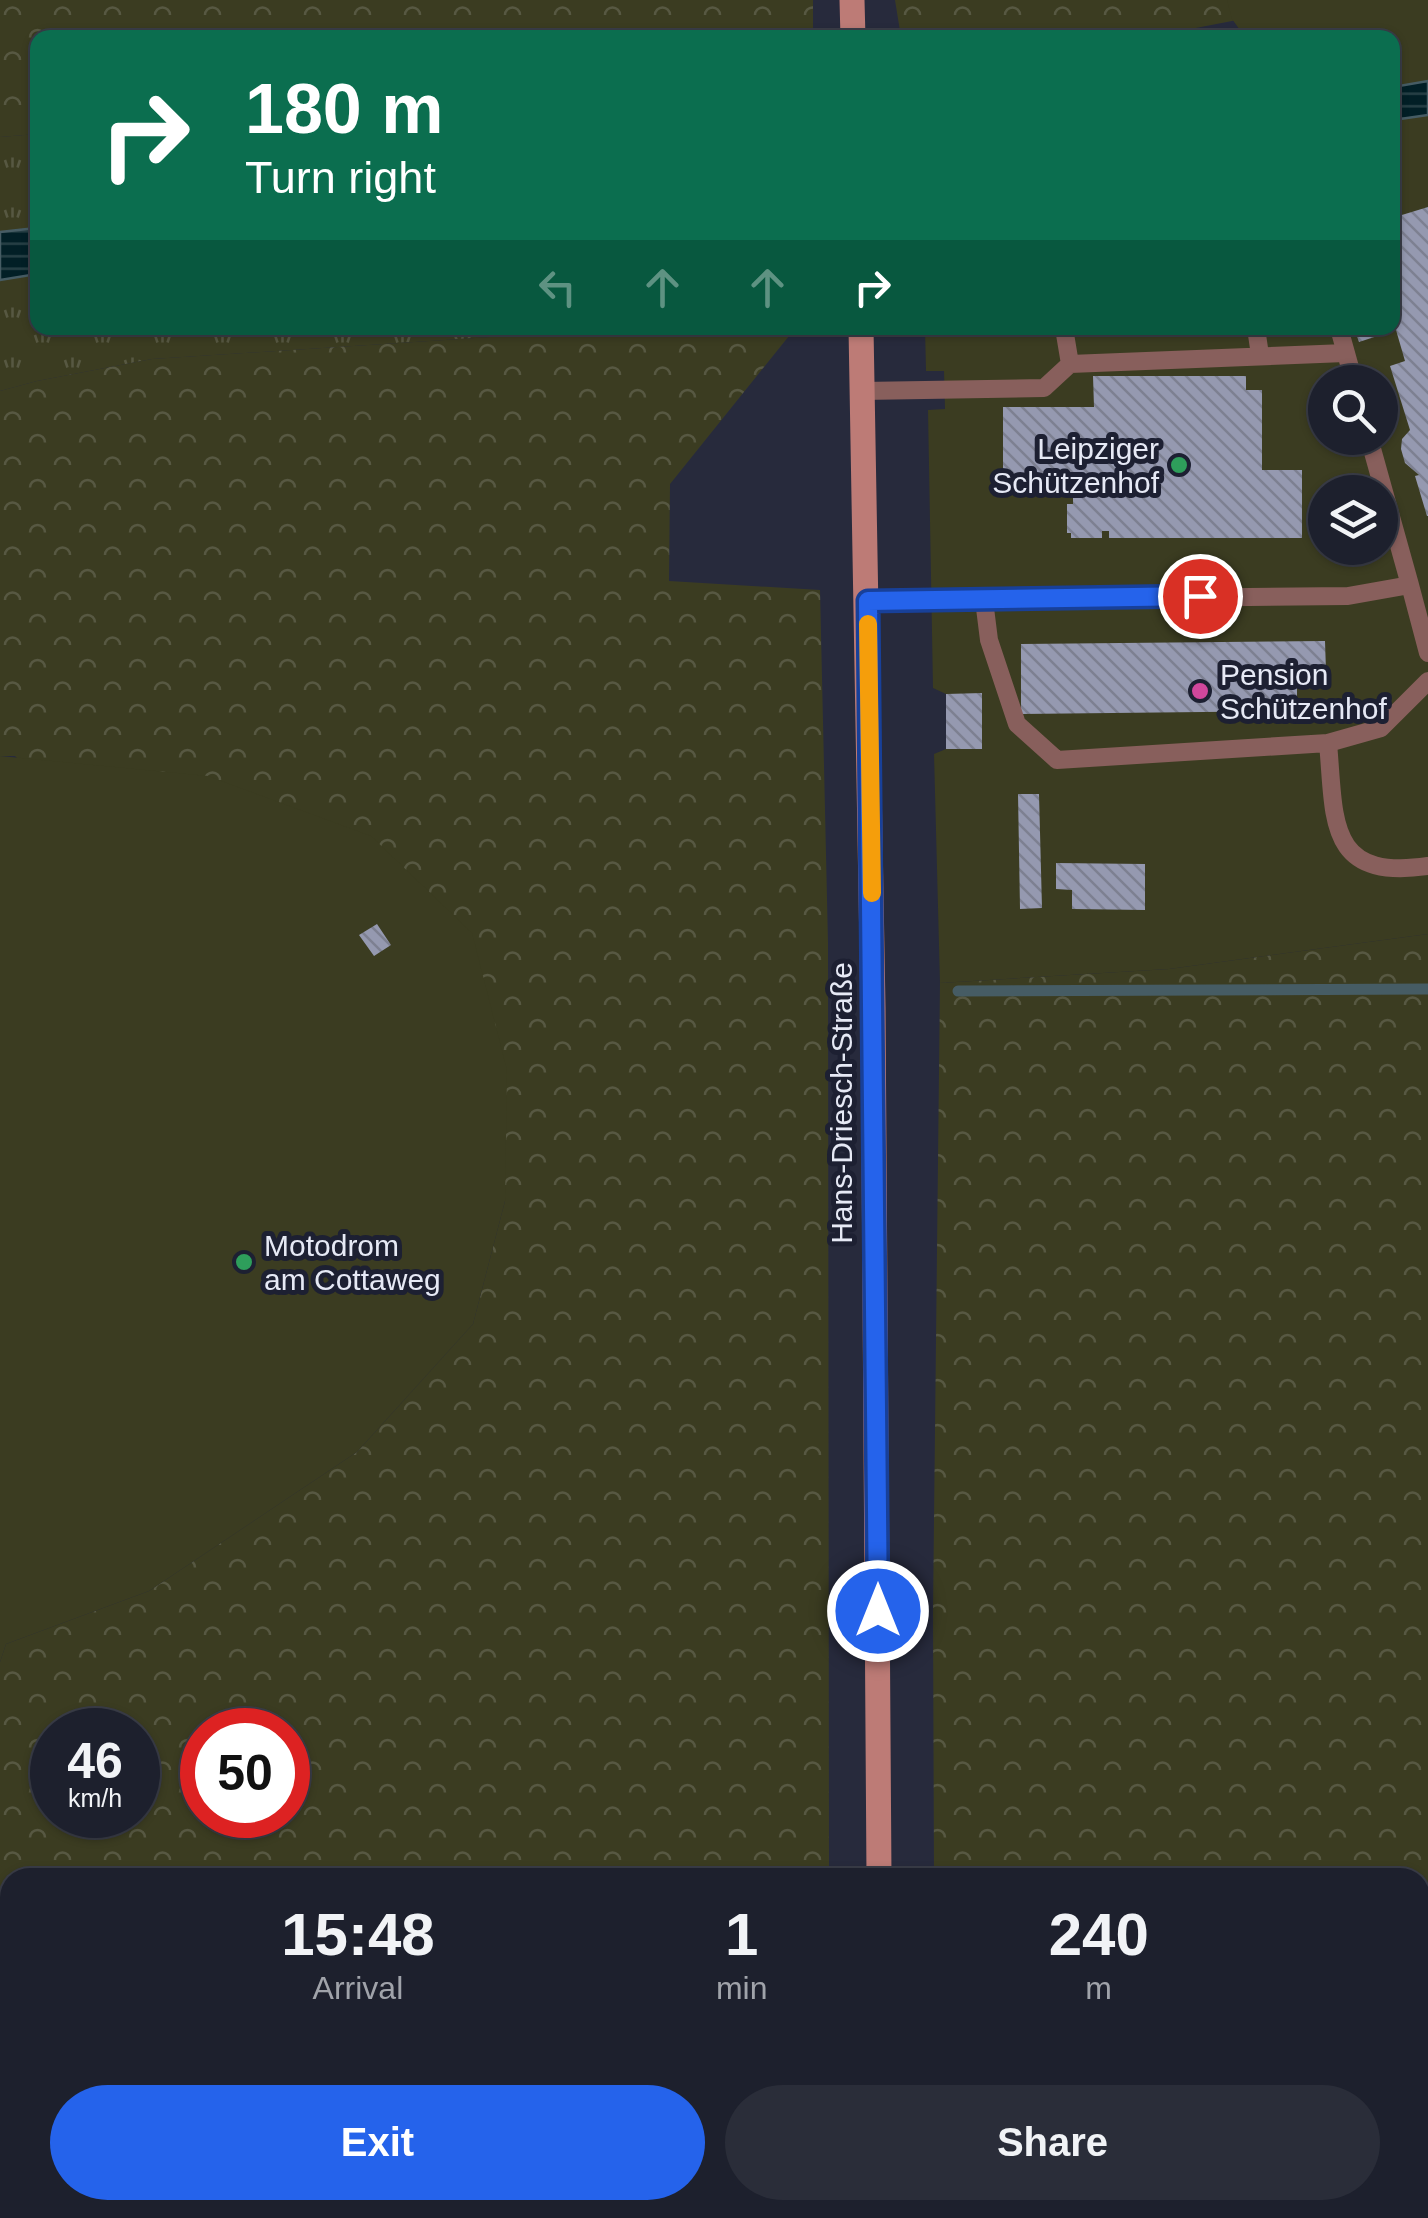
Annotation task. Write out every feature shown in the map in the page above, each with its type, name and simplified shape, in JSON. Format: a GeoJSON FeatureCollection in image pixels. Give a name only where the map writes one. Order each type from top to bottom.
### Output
{"type":"FeatureCollection","features":[{"type":"Feature","properties":{"kind":"main road"},"geometry":{"type":"LineString","coordinates":[[852,0],[853,30]]}},
{"type":"Feature","properties":{"kind":"main road","name":"Hans-Driesch-Straße"},"geometry":{"type":"LineString","coordinates":[[860,335],[868,601],[879,1868]]}},
{"type":"Feature","properties":{"kind":"lane"},"geometry":{"type":"LineString","coordinates":[[1065,335],[1070,364]]}},
{"type":"Feature","properties":{"kind":"lane"},"geometry":{"type":"LineString","coordinates":[[1257,335],[1260,355]]}},
{"type":"Feature","properties":{"kind":"lane"},"geometry":{"type":"LineString","coordinates":[[1341,335],[1349,365]]}},
{"type":"Feature","properties":{"kind":"lane"},"geometry":{"type":"LineString","coordinates":[[862,391],[1044,388],[1070,364],[1346,353]]}},
{"type":"Feature","properties":{"kind":"lane"},"geometry":{"type":"LineString","coordinates":[[1374,455],[1428,653]]}},
{"type":"Feature","properties":{"kind":"lane"},"geometry":{"type":"LineString","coordinates":[[868,601],[1348,596],[1410,585]]}},
{"type":"Feature","properties":{"kind":"lane"},"geometry":{"type":"LineString","coordinates":[[984,600],[990,640],[1017,724],[1057,760],[1328,743],[1380,728],[1428,681]]}},
{"type":"Feature","properties":{"kind":"lane"},"geometry":{"type":"LineString","coordinates":[[1328,743],[1337,834],[1352,856],[1375,865],[1410,869],[1428,866]]}},
{"type":"Feature","properties":{"kind":"green space"},"geometry":{"type":"Polygon","coordinates":[[[0,0],[813,0],[813,30],[30,30],[30,135],[0,137],[0,0]]]}},
{"type":"Feature","properties":{"kind":"green space"},"geometry":{"type":"Polygon","coordinates":[[[895,0],[1340,0],[1185,30],[900,30],[895,0]]]}},
{"type":"Feature","properties":{"kind":"green space","name":"Leipziger Schützenhof"},"geometry":{"type":"Polygon","coordinates":[[[1227,0],[1428,0],[1428,934],[1169,969],[940,983],[934,754],[946,749],[946,694],[933,688],[928,410],[945,409],[944,371],[926,371],[925,335],[1400,335],[1400,30],[1240,30],[1227,0]]]}},
{"type":"Feature","properties":{"kind":"green space"},"geometry":{"type":"Polygon","coordinates":[[[30,135],[30,229],[0,232],[0,137],[30,135]]]}},
{"type":"Feature","properties":{"kind":"green space"},"geometry":{"type":"Polygon","coordinates":[[[30,275],[30,335],[522,335],[152,359],[0,391],[0,280],[30,275]]]}},
{"type":"Feature","properties":{"kind":"green space"},"geometry":{"type":"Polygon","coordinates":[[[522,335],[789,336],[670,484],[669,581],[820,590],[828,943],[829,1868],[0,1868],[0,1662],[6,1644],[149,1591],[357,1452],[473,1324],[505,1201],[15,756],[0,756],[0,391],[152,359],[522,335]]]}},
{"type":"Feature","properties":{"kind":"green space","name":"Motodrom am Cottaweg"},"geometry":{"type":"Polygon","coordinates":[[[0,756],[208,776],[371,836],[472,933],[507,1070],[505,1201],[473,1324],[357,1452],[149,1591],[6,1644],[0,1662],[0,756]]]}},
{"type":"Feature","properties":{"kind":"green space"},"geometry":{"type":"Polygon","coordinates":[[[1428,934],[1428,1868],[934,1868],[940,983],[1169,969],[1428,934]]]}},
{"type":"Feature","properties":{"kind":"shaded area"},"geometry":{"type":"Polygon","coordinates":[[[1428,81],[1428,115],[1400,119],[1400,86],[1428,81]]]}},
{"type":"Feature","properties":{"kind":"shaded area"},"geometry":{"type":"Polygon","coordinates":[[[30,229],[30,275],[0,280],[0,232],[30,229]]]}},
{"type":"Feature","properties":{"kind":"building"},"geometry":{"type":"Polygon","coordinates":[[[1428,207],[1428,516],[1415,476],[1419,475],[1405,463],[1401,449],[1402,439],[1410,430],[1398,392],[1398,365],[1393,365],[1405,361],[1400,335],[1400,216],[1428,207]]]}},
{"type":"Feature","properties":{"kind":"building"},"geometry":{"type":"Polygon","coordinates":[[[1356,335],[1381,335],[1359,342],[1356,335]]]}},
{"type":"Feature","properties":{"kind":"building"},"geometry":{"type":"Polygon","coordinates":[[[1093,376],[1246,376],[1246,390],[1262,390],[1262,470],[1302,470],[1302,538],[1109,538],[1109,531],[1102,531],[1102,538],[1071,538],[1071,533],[1067,533],[1067,504],[1073,504],[1073,495],[1003,495],[1003,407],[1094,407],[1093,376]]]}},
{"type":"Feature","properties":{"kind":"building","name":"Pension Schützenhof"},"geometry":{"type":"Polygon","coordinates":[[[1325,641],[1326,671],[1297,671],[1297,711],[1021,714],[1021,644],[1325,641]]]}},
{"type":"Feature","properties":{"kind":"building"},"geometry":{"type":"Polygon","coordinates":[[[982,693],[982,749],[946,749],[946,694],[982,693]]]}},
{"type":"Feature","properties":{"kind":"building"},"geometry":{"type":"Polygon","coordinates":[[[1018,794],[1039,794],[1042,908],[1020,909],[1018,794]]]}},
{"type":"Feature","properties":{"kind":"building"},"geometry":{"type":"Polygon","coordinates":[[[1056,863],[1145,864],[1145,910],[1072,909],[1072,890],[1056,889],[1056,863]]]}},
{"type":"Feature","properties":{"kind":"building"},"geometry":{"type":"Polygon","coordinates":[[[377,924],[391,945],[374,956],[359,935],[377,924]]]}},
{"type":"Feature","properties":{"kind":"waterway"},"geometry":{"type":"LineString","coordinates":[[958,991],[1428,989]]}},
{"type":"Feature","properties":{"kind":"slow traffic"},"geometry":{"type":"LineString","coordinates":[[868,624],[872,893]]}},
{"type":"Feature","properties":{"kind":"place","name":"Leipziger Schützenhof"},"geometry":{"type":"Point","coordinates":[1179,465]}},
{"type":"Feature","properties":{"kind":"place","name":"Pension Schützenhof"},"geometry":{"type":"Point","coordinates":[1200,691]}},
{"type":"Feature","properties":{"kind":"place","name":"Motodrom am Cottaweg"},"geometry":{"type":"Point","coordinates":[244,1262]}},
{"type":"Feature","properties":{"kind":"route"},"geometry":{"type":"LineString","coordinates":[[878,1611],[868,601],[1200,596]]}}]}
